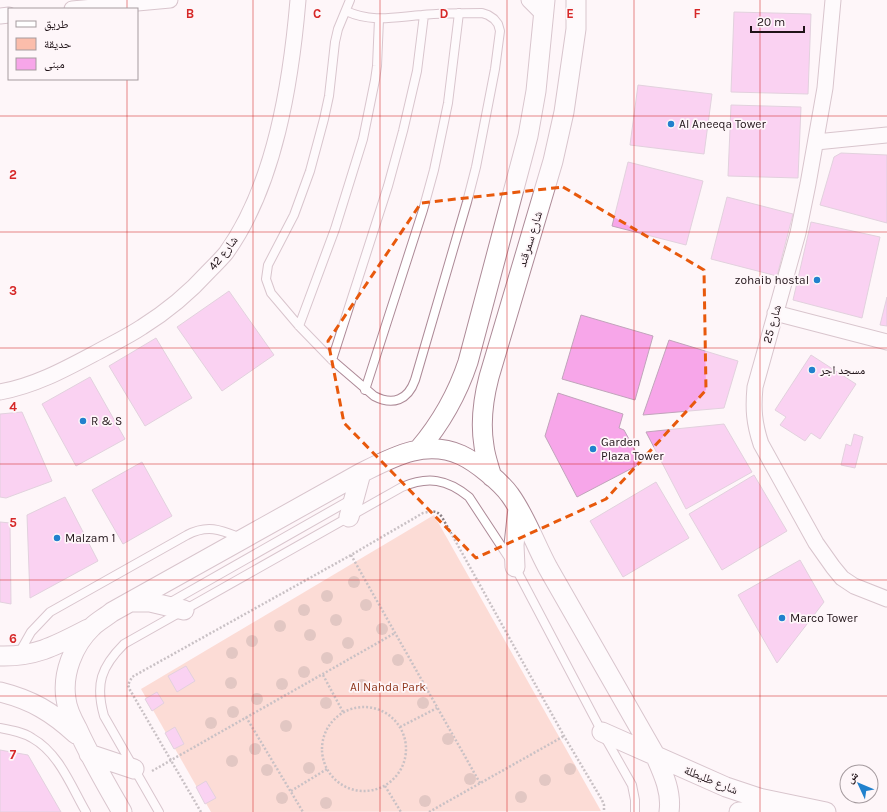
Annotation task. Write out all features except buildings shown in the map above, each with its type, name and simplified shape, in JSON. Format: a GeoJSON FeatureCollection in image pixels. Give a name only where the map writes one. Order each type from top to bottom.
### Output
{"type":"FeatureCollection","features":[{"type":"Feature","properties":{"kind":"street"},"geometry":{"type":"LineString","coordinates":[[83,8],[170,0]]}},
{"type":"Feature","properties":{"kind":"street","name":"شارع 42"},"geometry":{"type":"LineString","coordinates":[[0,392],[32,384],[51,376],[143,327],[170,307],[199,282],[225,254],[242,227],[256,199],[267,167],[288,83],[298,0]]}},
{"type":"Feature","properties":{"kind":"street"},"geometry":{"type":"LineString","coordinates":[[419,449],[430,436],[448,408],[463,378],[528,136],[536,91],[545,8],[529,0]]}},
{"type":"Feature","properties":{"kind":"street","name":"شارع سمرقند"},"geometry":{"type":"LineString","coordinates":[[492,477],[484,447],[482,424],[483,400],[558,141],[564,112],[576,29],[576,0]]}},
{"type":"Feature","properties":{"kind":"street","name":"شارع 25"},"geometry":{"type":"LineString","coordinates":[[833,0],[825,88],[816,142],[798,233],[755,387],[753,407],[755,426],[761,444],[816,543],[832,567],[842,578],[854,586],[887,599]]}},
{"type":"Feature","properties":{"kind":"street"},"geometry":{"type":"LineString","coordinates":[[816,142],[887,135]]}},
{"type":"Feature","properties":{"kind":"street"},"geometry":{"type":"LineString","coordinates":[[775,313],[887,342]]}},
{"type":"Feature","properties":{"kind":"street"},"geometry":{"type":"LineString","coordinates":[[9,656],[35,653],[51,648],[92,626],[112,612],[361,473],[393,457],[419,449],[442,450],[460,455],[474,462],[510,494],[547,566],[655,755],[665,778],[670,804],[669,812]]}},
{"type":"Feature","properties":{"kind":"street"},"geometry":{"type":"LineString","coordinates":[[349,518],[361,473]]}},
{"type":"Feature","properties":{"kind":"street"},"geometry":{"type":"LineString","coordinates":[[515,567],[514,544],[518,508]]}},
{"type":"Feature","properties":{"kind":"street"},"geometry":{"type":"LineString","coordinates":[[131,602],[150,602],[175,607]]}},
{"type":"Feature","properties":{"kind":"street"},"geometry":{"type":"LineString","coordinates":[[92,626],[73,654],[67,672],[65,686],[66,700],[68,709],[85,746],[122,812]]}},
{"type":"Feature","properties":{"kind":"street"},"geometry":{"type":"LineString","coordinates":[[0,692],[23,698],[45,709],[60,720],[85,746],[137,774]]}},
{"type":"Feature","properties":{"kind":"street","name":"شارع طليطلة"},"geometry":{"type":"LineString","coordinates":[[602,732],[655,755],[693,774],[726,787],[759,798],[826,812]]}},
{"type":"Feature","properties":{"kind":"street"},"geometry":{"type":"LineString","coordinates":[[739,812],[793,806]]}},
{"type":"Feature","properties":{"kind":"lane"},"geometry":{"type":"LineString","coordinates":[[346,12],[364,18],[379,19],[424,15],[482,13],[488,15],[498,24],[500,31],[495,69],[476,167],[467,202],[412,388],[399,400],[382,400],[365,390],[332,360],[299,326],[270,293],[267,287],[266,272],[268,265],[301,200],[310,171],[329,96],[334,42],[350,0]]}},
{"type":"Feature","properties":{"kind":"lane"},"geometry":{"type":"LineString","coordinates":[[365,390],[421,217],[434,170],[448,103],[459,13]]}},
{"type":"Feature","properties":{"kind":"lane"},"geometry":{"type":"LineString","coordinates":[[332,360],[383,201],[403,131],[417,72],[424,15]]}},
{"type":"Feature","properties":{"kind":"lane"},"geometry":{"type":"LineString","coordinates":[[299,326],[336,229],[363,139],[375,80],[379,19]]}},
{"type":"Feature","properties":{"kind":"lane"},"geometry":{"type":"LineString","coordinates":[[175,607],[349,518],[413,482],[425,480],[449,484],[469,497],[515,567],[602,732],[632,785],[635,800],[635,812]]}},
{"type":"Feature","properties":{"kind":"lane"},"geometry":{"type":"LineString","coordinates":[[159,812],[104,716],[100,701],[100,685],[104,669],[113,654],[124,644],[175,607],[355,498]]}},
{"type":"Feature","properties":{"kind":"lane"},"geometry":{"type":"LineString","coordinates":[[9,656],[23,643],[50,612],[194,531],[218,529],[243,539]]}},
{"type":"Feature","properties":{"kind":"lane"},"geometry":{"type":"LineString","coordinates":[[0,728],[25,734],[44,745],[54,756],[86,812]]}},
{"type":"Feature","properties":{"kind":"path"},"geometry":{"type":"LineString","coordinates":[[201,812],[130,690],[128,685],[132,677],[424,513],[436,511],[440,514],[564,736],[602,800],[604,812]]}},
{"type":"Feature","properties":{"kind":"path"},"geometry":{"type":"LineString","coordinates":[[351,555],[480,783]]}},
{"type":"Feature","properties":{"kind":"path"},"geometry":{"type":"LineString","coordinates":[[137,774],[170,759],[395,633]]}},
{"type":"Feature","properties":{"kind":"path"},"geometry":{"type":"LineString","coordinates":[[322,675],[343,712]]}},
{"type":"Feature","properties":{"kind":"path"},"geometry":{"type":"LineString","coordinates":[[359,707],[375,708],[394,718],[400,727],[406,743],[405,760],[401,770],[394,779],[385,786],[372,791],[358,791],[346,787],[335,780],[326,769],[322,757],[322,744],[326,731],[333,720],[343,712],[359,707]]}},
{"type":"Feature","properties":{"kind":"path"},"geometry":{"type":"LineString","coordinates":[[400,727],[437,708]]}},
{"type":"Feature","properties":{"kind":"path"},"geometry":{"type":"LineString","coordinates":[[246,717],[303,812]]}},
{"type":"Feature","properties":{"kind":"path"},"geometry":{"type":"LineString","coordinates":[[429,812],[564,736]]}},
{"type":"Feature","properties":{"kind":"path"},"geometry":{"type":"LineString","coordinates":[[291,791],[326,769]]}},
{"type":"Feature","properties":{"kind":"path"},"geometry":{"type":"LineString","coordinates":[[385,786],[401,812]]}},
{"type":"Feature","properties":{"kind":"highlighted area"},"geometry":{"type":"Polygon","coordinates":[[[563,187],[704,270],[706,390],[606,499],[476,558],[344,423],[328,341],[421,203],[563,187]]]}},
{"type":"Feature","properties":{"kind":"green space","name":"Al Nahda Park"},"geometry":{"type":"Polygon","coordinates":[[[434,515],[601,811],[211,812],[141,689],[434,515]]]}},
{"type":"Feature","properties":{"kind":"place","name":"Al Aneeqa Tower"},"geometry":{"type":"Point","coordinates":[671,124]}},
{"type":"Feature","properties":{"kind":"place","name":"zohaib hostal"},"geometry":{"type":"Point","coordinates":[817,280]}},
{"type":"Feature","properties":{"kind":"place","name":"مسجد اجر"},"geometry":{"type":"Point","coordinates":[812,370]}},
{"type":"Feature","properties":{"kind":"place","name":"R & S"},"geometry":{"type":"Point","coordinates":[83,421]}},
{"type":"Feature","properties":{"kind":"place","name":"Garden Plaza Tower"},"geometry":{"type":"Point","coordinates":[593,449]}},
{"type":"Feature","properties":{"kind":"place","name":"Malzam 1"},"geometry":{"type":"Point","coordinates":[57,538]}},
{"type":"Feature","properties":{"kind":"place","name":"Marco Tower"},"geometry":{"type":"Point","coordinates":[782,618]}}]}
